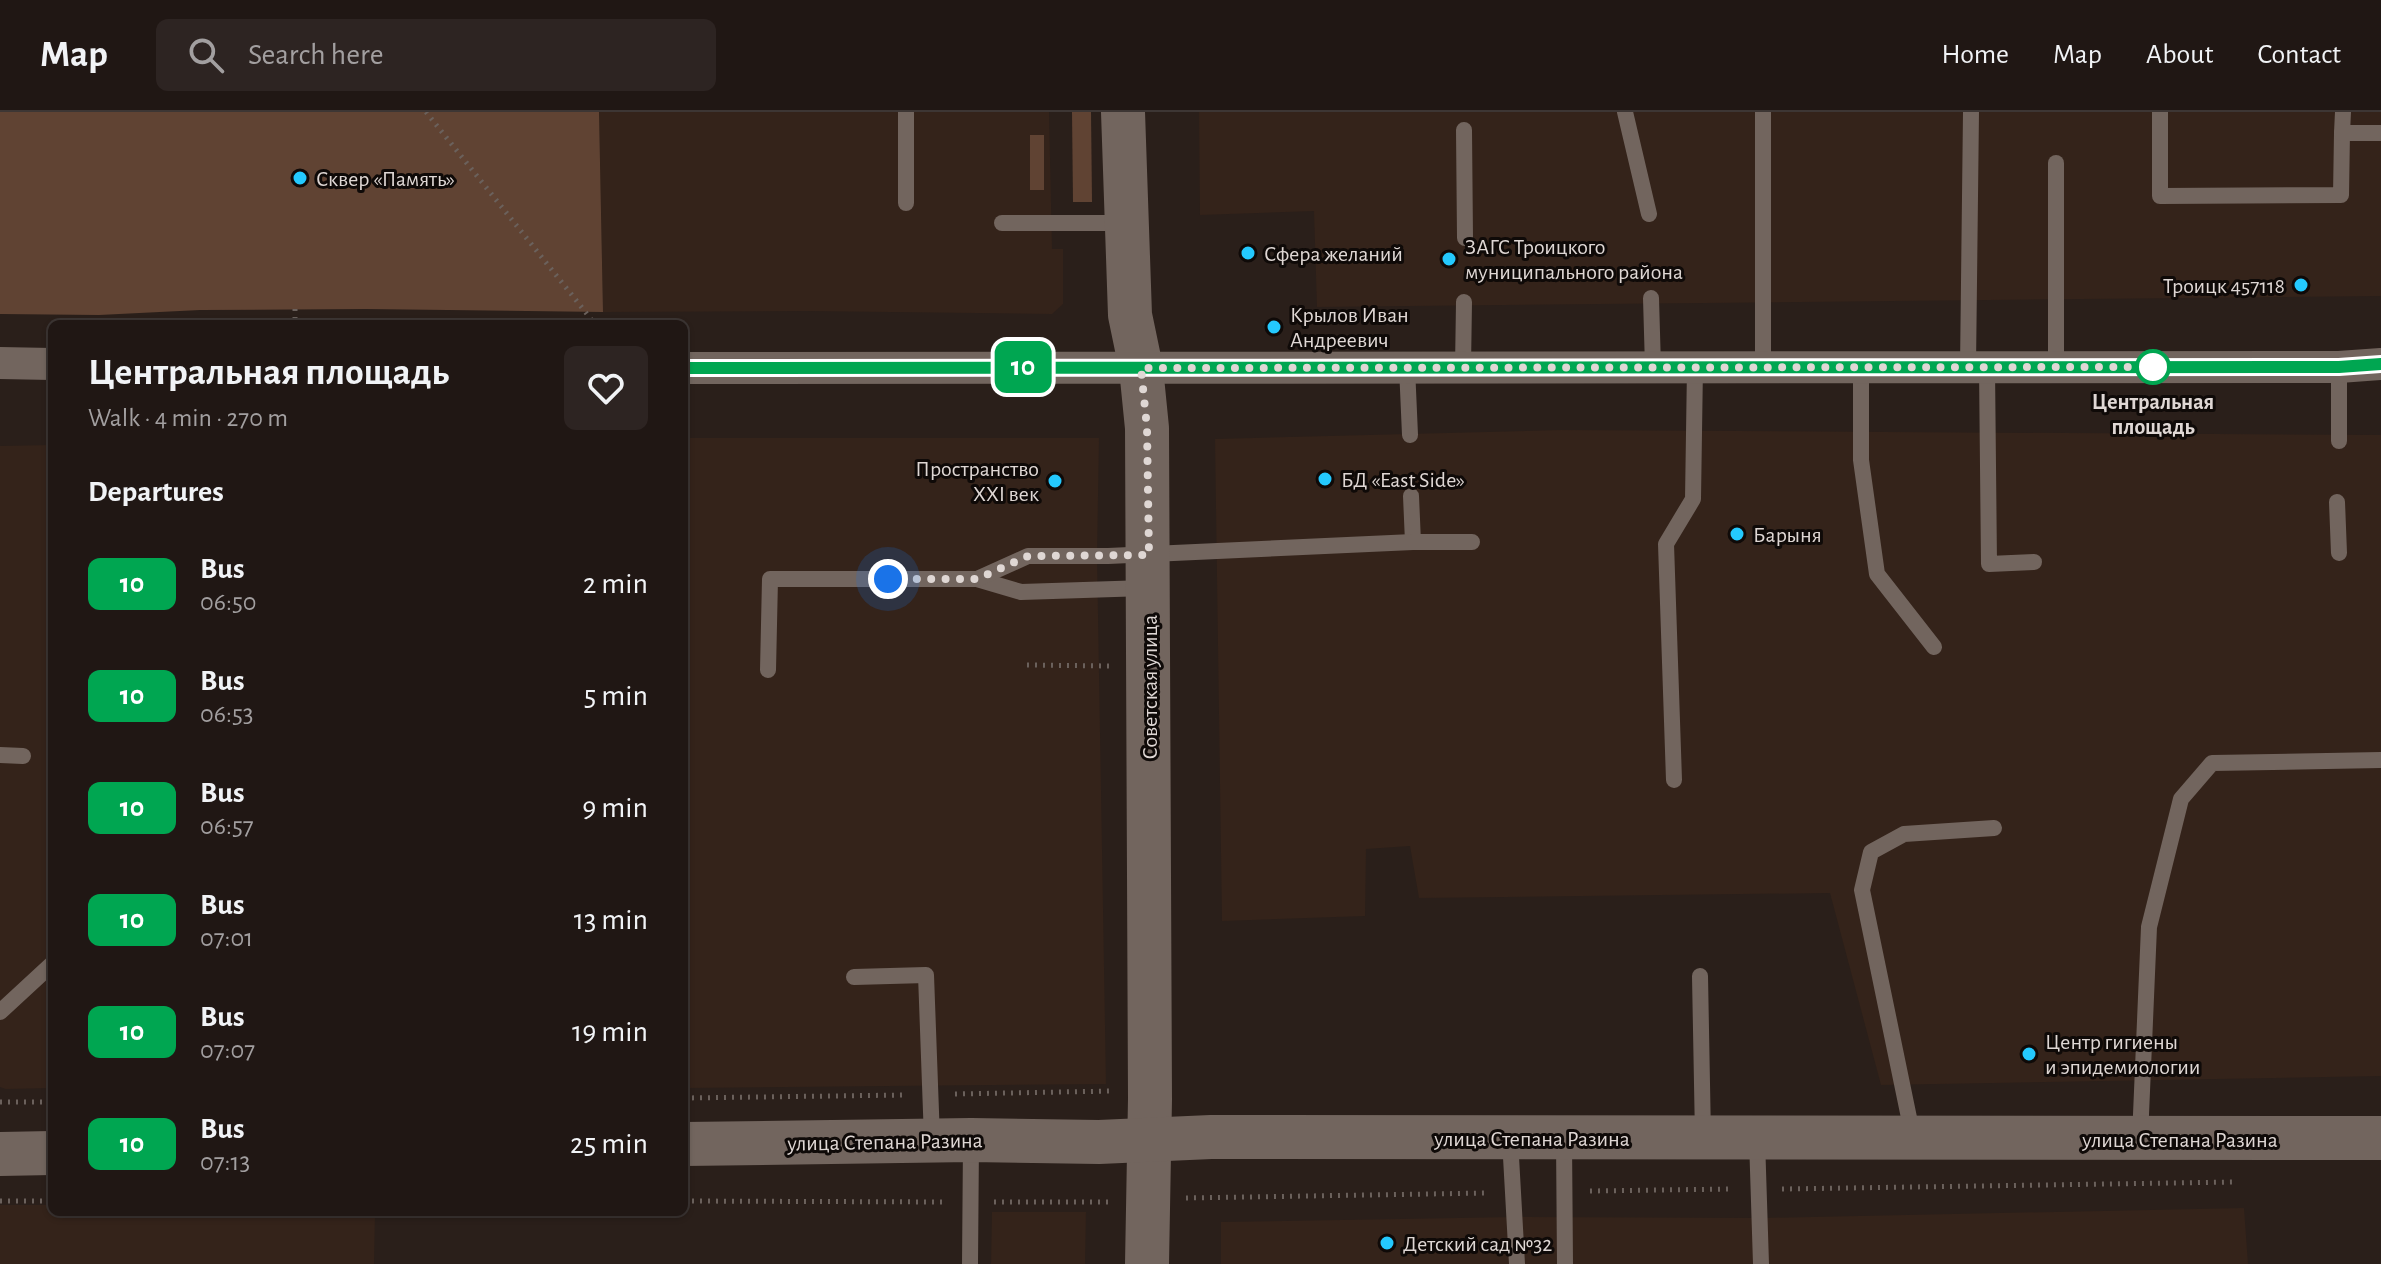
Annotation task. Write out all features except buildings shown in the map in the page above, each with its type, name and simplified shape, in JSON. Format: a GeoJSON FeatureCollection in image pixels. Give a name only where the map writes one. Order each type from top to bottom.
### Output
{"type":"FeatureCollection","features":[{"type":"Feature","properties":{"kind":"street","name":"Советская улица"},"geometry":{"type":"LineString","coordinates":[[1123,112],[1130,315],[1141,368],[1147,428],[1147,1264]]}},
{"type":"Feature","properties":{"kind":"street"},"geometry":{"type":"LineString","coordinates":[[0,363],[48,364]]}},
{"type":"Feature","properties":{"kind":"street"},"geometry":{"type":"LineString","coordinates":[[688,368],[1978,368],[2339,367],[2381,364]]}},
{"type":"Feature","properties":{"kind":"street","name":"улица Степана Разина"},"geometry":{"type":"LineString","coordinates":[[688,1144],[951,1140],[1099,1142],[1149,1139],[2381,1138]]}},
{"type":"Feature","properties":{"kind":"street"},"geometry":{"type":"LineString","coordinates":[[0,1154],[48,1153]]}},
{"type":"Feature","properties":{"kind":"lane"},"geometry":{"type":"LineString","coordinates":[[906,112],[906,203]]}},
{"type":"Feature","properties":{"kind":"lane"},"geometry":{"type":"LineString","coordinates":[[1625,112],[1649,214]]}},
{"type":"Feature","properties":{"kind":"lane"},"geometry":{"type":"LineString","coordinates":[[1763,112],[1763,367]]}},
{"type":"Feature","properties":{"kind":"lane"},"geometry":{"type":"LineString","coordinates":[[1971,112],[1978,368],[1989,564],[2034,562]]}},
{"type":"Feature","properties":{"kind":"lane"},"geometry":{"type":"LineString","coordinates":[[2160,112],[2160,196],[2341,195],[2343,112]]}},
{"type":"Feature","properties":{"kind":"lane"},"geometry":{"type":"LineString","coordinates":[[1464,130],[1465,238]]}},
{"type":"Feature","properties":{"kind":"lane"},"geometry":{"type":"LineString","coordinates":[[2342,133],[2381,133]]}},
{"type":"Feature","properties":{"kind":"lane"},"geometry":{"type":"LineString","coordinates":[[2056,163],[2056,367]]}},
{"type":"Feature","properties":{"kind":"lane"},"geometry":{"type":"LineString","coordinates":[[1002,223],[1127,223]]}},
{"type":"Feature","properties":{"kind":"lane"},"geometry":{"type":"LineString","coordinates":[[1651,298],[1653,367]]}},
{"type":"Feature","properties":{"kind":"lane"},"geometry":{"type":"LineString","coordinates":[[1463,367],[1464,302]]}},
{"type":"Feature","properties":{"kind":"lane"},"geometry":{"type":"LineString","coordinates":[[1407,367],[1410,435]]}},
{"type":"Feature","properties":{"kind":"lane"},"geometry":{"type":"LineString","coordinates":[[1674,780],[1666,544],[1693,499],[1695,367]]}},
{"type":"Feature","properties":{"kind":"lane"},"geometry":{"type":"LineString","coordinates":[[1861,367],[1861,460],[1877,574],[1934,647]]}},
{"type":"Feature","properties":{"kind":"lane"},"geometry":{"type":"LineString","coordinates":[[2339,367],[2339,441]]}},
{"type":"Feature","properties":{"kind":"lane"},"geometry":{"type":"LineString","coordinates":[[1411,496],[1413,542]]}},
{"type":"Feature","properties":{"kind":"lane"},"geometry":{"type":"LineString","coordinates":[[2337,502],[2339,553]]}},
{"type":"Feature","properties":{"kind":"lane"},"geometry":{"type":"LineString","coordinates":[[768,670],[770,579],[977,579],[1021,592],[1149,572],[1413,542],[1472,542]]}},
{"type":"Feature","properties":{"kind":"lane"},"geometry":{"type":"LineString","coordinates":[[977,579],[1028,556],[1149,572]]}},
{"type":"Feature","properties":{"kind":"lane"},"geometry":{"type":"LineString","coordinates":[[0,755],[23,756]]}},
{"type":"Feature","properties":{"kind":"lane"},"geometry":{"type":"LineString","coordinates":[[2140,1139],[2149,927],[2181,799],[2212,763],[2381,760]]}},
{"type":"Feature","properties":{"kind":"lane"},"geometry":{"type":"LineString","coordinates":[[1913,1139],[1862,890],[1871,852],[1904,834],[1994,828]]}},
{"type":"Feature","properties":{"kind":"lane"},"geometry":{"type":"LineString","coordinates":[[0,1012],[48,968]]}},
{"type":"Feature","properties":{"kind":"lane"},"geometry":{"type":"LineString","coordinates":[[854,977],[926,975],[970,1264]]}},
{"type":"Feature","properties":{"kind":"lane"},"geometry":{"type":"LineString","coordinates":[[1700,976],[1703,1138]]}},
{"type":"Feature","properties":{"kind":"lane"},"geometry":{"type":"LineString","coordinates":[[1510,1138],[1517,1264]]}},
{"type":"Feature","properties":{"kind":"lane"},"geometry":{"type":"LineString","coordinates":[[1564,1138],[1565,1264]]}},
{"type":"Feature","properties":{"kind":"lane"},"geometry":{"type":"LineString","coordinates":[[1757,1139],[1761,1264]]}},
{"type":"Feature","properties":{"kind":"path"},"geometry":{"type":"LineString","coordinates":[[426,112],[591,319]]}},
{"type":"Feature","properties":{"kind":"path"},"geometry":{"type":"LineString","coordinates":[[295,309],[295,320]]}},
{"type":"Feature","properties":{"kind":"path"},"geometry":{"type":"LineString","coordinates":[[1027,665],[1111,666]]}},
{"type":"Feature","properties":{"kind":"path"},"geometry":{"type":"LineString","coordinates":[[0,1102],[48,1102]]}},
{"type":"Feature","properties":{"kind":"path"},"geometry":{"type":"LineString","coordinates":[[0,1201],[48,1201]]}},
{"type":"Feature","properties":{"kind":"shaded area","name":"Сквер «Память»"},"geometry":{"type":"Polygon","coordinates":[[[0,112],[599,112],[603,312],[366,309],[0,314],[0,112]]]}},
{"type":"Feature","properties":{"kind":"shaded area"},"geometry":{"type":"Polygon","coordinates":[[[599,112],[1049,112],[1052,249],[1063,249],[1063,304],[1052,314],[603,312],[599,112]]]}},
{"type":"Feature","properties":{"kind":"shaded area"},"geometry":{"type":"Polygon","coordinates":[[[1072,112],[1091,112],[1092,202],[1073,202],[1072,112]]]}},
{"type":"Feature","properties":{"kind":"shaded area"},"geometry":{"type":"Polygon","coordinates":[[[1199,112],[2381,112],[2381,296],[1317,307],[1314,211],[1200,215],[1199,112]]]}},
{"type":"Feature","properties":{"kind":"shaded area"},"geometry":{"type":"Polygon","coordinates":[[[1030,135],[1044,135],[1044,190],[1030,190],[1030,135]]]}},
{"type":"Feature","properties":{"kind":"shaded area"},"geometry":{"type":"Polygon","coordinates":[[[1561,430],[2381,435],[2381,1076],[1881,1085],[1830,893],[1419,898],[1410,846],[1366,849],[1365,916],[1222,921],[1215,439],[1561,430]]]}},
{"type":"Feature","properties":{"kind":"shaded area"},"geometry":{"type":"Polygon","coordinates":[[[688,438],[1099,438],[1097,556],[1106,1084],[688,1088],[688,438]]]}},
{"type":"Feature","properties":{"kind":"shaded area"},"geometry":{"type":"Polygon","coordinates":[[[48,445],[48,1088],[0,1087],[0,446],[48,445]]]}},
{"type":"Feature","properties":{"kind":"shaded area"},"geometry":{"type":"Polygon","coordinates":[[[0,1205],[48,1205],[48,1216],[375,1216],[374,1264],[0,1264],[0,1205]]]}},
{"type":"Feature","properties":{"kind":"shaded area"},"geometry":{"type":"Polygon","coordinates":[[[2244,1208],[2248,1264],[1221,1264],[1221,1222],[1515,1217],[1760,1218],[2244,1208]]]}},
{"type":"Feature","properties":{"kind":"shaded area"},"geometry":{"type":"Polygon","coordinates":[[[992,1212],[1086,1212],[1085,1264],[991,1264],[992,1212]]]}},
{"type":"Feature","properties":{"kind":"bus line","name":"10"},"geometry":{"type":"LineString","coordinates":[[688,368],[1987,368],[2339,367],[2381,364]]}},
{"type":"Feature","properties":{"kind":"place","name":"Сквер «Память»"},"geometry":{"type":"Point","coordinates":[300,178]}},
{"type":"Feature","properties":{"kind":"place","name":"Сфера желаний"},"geometry":{"type":"Point","coordinates":[1248,253]}},
{"type":"Feature","properties":{"kind":"place","name":"ЗАГС Троицкого муниципального района"},"geometry":{"type":"Point","coordinates":[1449,259]}},
{"type":"Feature","properties":{"kind":"place","name":"Троицк 457118"},"geometry":{"type":"Point","coordinates":[2301,285]}},
{"type":"Feature","properties":{"kind":"place","name":"Крылов Иван Андреевич"},"geometry":{"type":"Point","coordinates":[1274,327]}},
{"type":"Feature","properties":{"kind":"place","name":"Центральная площадь"},"geometry":{"type":"Point","coordinates":[2153,367]}},
{"type":"Feature","properties":{"kind":"place","name":"БД «East Side»"},"geometry":{"type":"Point","coordinates":[1325,479]}},
{"type":"Feature","properties":{"kind":"place","name":"Пространство XXI век"},"geometry":{"type":"Point","coordinates":[1055,481]}},
{"type":"Feature","properties":{"kind":"place","name":"Барыня"},"geometry":{"type":"Point","coordinates":[1737,534]}},
{"type":"Feature","properties":{"kind":"place","name":"Центр гигиены и эпидемиологии"},"geometry":{"type":"Point","coordinates":[2029,1054]}},
{"type":"Feature","properties":{"kind":"place","name":"Детский сад №32"},"geometry":{"type":"Point","coordinates":[1387,1243]}},
{"type":"Feature","properties":{"kind":"route"},"geometry":{"type":"LineString","coordinates":[[888,579],[977,579],[1028,556],[1149,555],[1147,428],[1141,368],[2153,367]]}}]}
